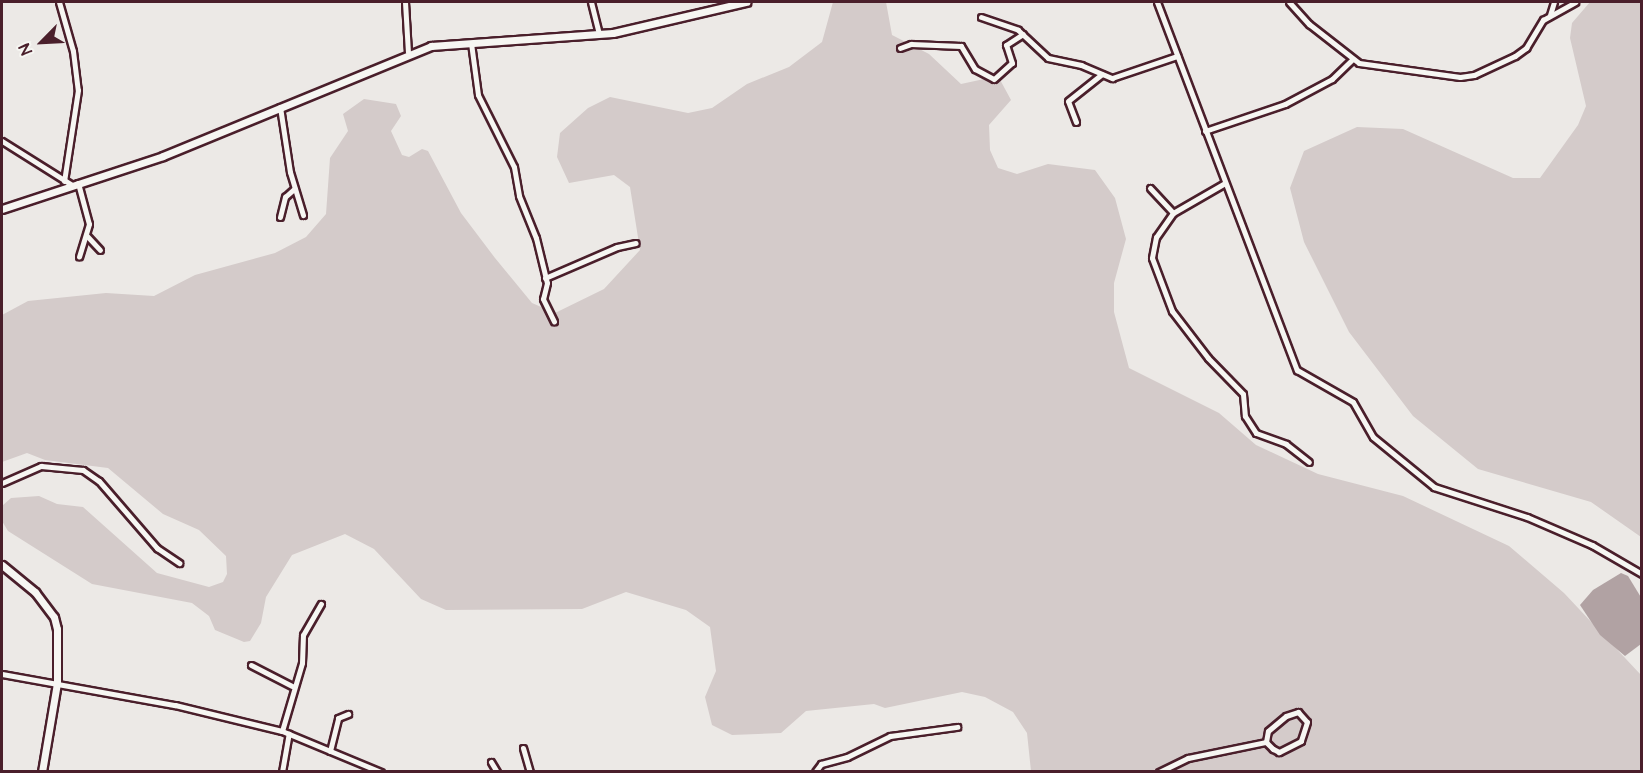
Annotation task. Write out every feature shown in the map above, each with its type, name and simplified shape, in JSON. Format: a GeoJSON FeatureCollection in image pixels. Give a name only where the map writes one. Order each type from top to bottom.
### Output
{"type":"FeatureCollection","features":[{"type":"Feature","properties":{"kind":"street"},"geometry":{"type":"LineString","coordinates":[[58,2],[73,51],[78,90],[64,181]]}},
{"type":"Feature","properties":{"kind":"street"},"geometry":{"type":"LineString","coordinates":[[405,2],[408,52]]}},
{"type":"Feature","properties":{"kind":"street"},"geometry":{"type":"LineString","coordinates":[[591,2],[599,34]]}},
{"type":"Feature","properties":{"kind":"street"},"geometry":{"type":"LineString","coordinates":[[2,209],[163,156],[408,52],[471,43],[599,34],[746,2]]}},
{"type":"Feature","properties":{"kind":"street"},"geometry":{"type":"LineString","coordinates":[[1157,2],[1297,370],[1353,402],[1373,437],[1434,487],[1538,522],[1592,545],[1641,574]]}},
{"type":"Feature","properties":{"kind":"street"},"geometry":{"type":"LineString","coordinates":[[1288,2],[1352,60],[1376,68],[1467,76],[1521,52],[1550,15],[1554,2]]}},
{"type":"Feature","properties":{"kind":"street"},"geometry":{"type":"LineString","coordinates":[[1550,15],[1575,2]]}},
{"type":"Feature","properties":{"kind":"street"},"geometry":{"type":"LineString","coordinates":[[981,17],[1023,34],[1048,58],[1120,78],[1177,56]]}},
{"type":"Feature","properties":{"kind":"street"},"geometry":{"type":"LineString","coordinates":[[900,48],[911,44],[961,46],[975,69],[994,79],[1012,63],[1006,45],[1023,34]]}},
{"type":"Feature","properties":{"kind":"street"},"geometry":{"type":"LineString","coordinates":[[471,43],[478,95],[514,167],[519,196],[536,238],[545,278],[543,298],[554,322]]}},
{"type":"Feature","properties":{"kind":"street"},"geometry":{"type":"LineString","coordinates":[[1205,131],[1285,104],[1332,79],[1352,60]]}},
{"type":"Feature","properties":{"kind":"street"},"geometry":{"type":"LineString","coordinates":[[1076,122],[1068,101],[1102,74]]}},
{"type":"Feature","properties":{"kind":"street"},"geometry":{"type":"LineString","coordinates":[[280,108],[295,188],[303,215]]}},
{"type":"Feature","properties":{"kind":"street"},"geometry":{"type":"LineString","coordinates":[[2,141],[64,181],[75,184]]}},
{"type":"Feature","properties":{"kind":"street"},"geometry":{"type":"LineString","coordinates":[[1225,183],[1173,213],[1156,237],[1152,253],[1172,310],[1208,358],[1243,394],[1245,416],[1256,433],[1286,444],[1309,462]]}},
{"type":"Feature","properties":{"kind":"street"},"geometry":{"type":"LineString","coordinates":[[75,184],[89,224],[79,256]]}},
{"type":"Feature","properties":{"kind":"street"},"geometry":{"type":"LineString","coordinates":[[280,217],[285,197],[295,188]]}},
{"type":"Feature","properties":{"kind":"street"},"geometry":{"type":"LineString","coordinates":[[1150,188],[1173,213]]}},
{"type":"Feature","properties":{"kind":"street"},"geometry":{"type":"LineString","coordinates":[[87,236],[100,250]]}},
{"type":"Feature","properties":{"kind":"street"},"geometry":{"type":"LineString","coordinates":[[545,278],[617,247],[636,243]]}},
{"type":"Feature","properties":{"kind":"street"},"geometry":{"type":"LineString","coordinates":[[2,483],[41,466],[83,470],[99,481],[157,548],[179,563]]}},
{"type":"Feature","properties":{"kind":"street"},"geometry":{"type":"LineString","coordinates":[[2,565],[27,584],[54,617],[57,683],[42,771]]}},
{"type":"Feature","properties":{"kind":"street"},"geometry":{"type":"LineString","coordinates":[[282,731],[292,686],[302,663],[303,635],[321,603]]}},
{"type":"Feature","properties":{"kind":"street"},"geometry":{"type":"LineString","coordinates":[[251,665],[292,686]]}},
{"type":"Feature","properties":{"kind":"street"},"geometry":{"type":"LineString","coordinates":[[2,674],[175,705],[282,731],[381,771]]}},
{"type":"Feature","properties":{"kind":"street"},"geometry":{"type":"LineString","coordinates":[[330,751],[338,718],[348,714]]}},
{"type":"Feature","properties":{"kind":"street"},"geometry":{"type":"LineString","coordinates":[[1159,771],[1188,758],[1266,742],[1279,752],[1301,741],[1307,727],[1302,714],[1286,716],[1274,724],[1266,742]]}},
{"type":"Feature","properties":{"kind":"street"},"geometry":{"type":"LineString","coordinates":[[815,771],[821,764],[847,757],[890,736],[957,727]]}},
{"type":"Feature","properties":{"kind":"street"},"geometry":{"type":"LineString","coordinates":[[282,771],[289,734]]}},
{"type":"Feature","properties":{"kind":"street"},"geometry":{"type":"LineString","coordinates":[[523,748],[530,771]]}},
{"type":"Feature","properties":{"kind":"street"},"geometry":{"type":"LineString","coordinates":[[491,762],[497,771]]}},
{"type":"Feature","properties":{"kind":"shaded area"},"geometry":{"type":"Polygon","coordinates":[[[833,2],[886,2],[892,35],[929,54],[961,84],[998,76],[1011,100],[989,125],[990,150],[998,168],[1017,174],[1048,164],[1095,170],[1115,198],[1126,239],[1114,283],[1114,312],[1129,368],[1219,413],[1256,445],[1318,474],[1403,496],[1509,546],[1564,593],[1641,675],[1641,771],[1031,771],[1027,733],[1013,712],[985,697],[962,692],[885,708],[874,704],[806,711],[781,733],[732,735],[712,725],[705,697],[716,671],[710,627],[686,610],[626,592],[582,609],[446,610],[421,599],[374,549],[345,534],[292,555],[266,597],[261,623],[250,641],[244,642],[215,630],[209,616],[192,603],[92,584],[8,531],[2,521],[2,506],[11,498],[39,496],[57,504],[83,507],[157,573],[209,587],[223,582],[227,574],[226,556],[199,530],[163,514],[108,468],[45,460],[27,453],[2,462],[2,315],[28,301],[106,293],[154,296],[195,275],[275,253],[306,237],[326,214],[330,158],[348,131],[343,114],[364,99],[396,104],[401,116],[391,131],[402,155],[409,157],[422,149],[428,151],[461,213],[495,258],[532,303],[555,313],[604,289],[640,250],[630,187],[614,175],[569,183],[557,157],[560,133],[588,108],[610,97],[688,113],[712,108],[747,84],[789,67],[822,42],[833,2]]]}},
{"type":"Feature","properties":{"kind":"shaded area"},"geometry":{"type":"Polygon","coordinates":[[[1590,2],[1641,2],[1641,537],[1591,502],[1478,469],[1413,416],[1349,332],[1304,242],[1290,188],[1304,151],[1357,127],[1403,129],[1513,178],[1540,178],[1578,125],[1586,106],[1570,38],[1572,23],[1590,2]]]}},
{"type":"Feature","properties":{"kind":"shaded area"},"geometry":{"type":"Polygon","coordinates":[[[1621,573],[1628,576],[1642,599],[1641,644],[1625,656],[1600,635],[1580,605],[1593,590],[1621,573]]]}}]}
